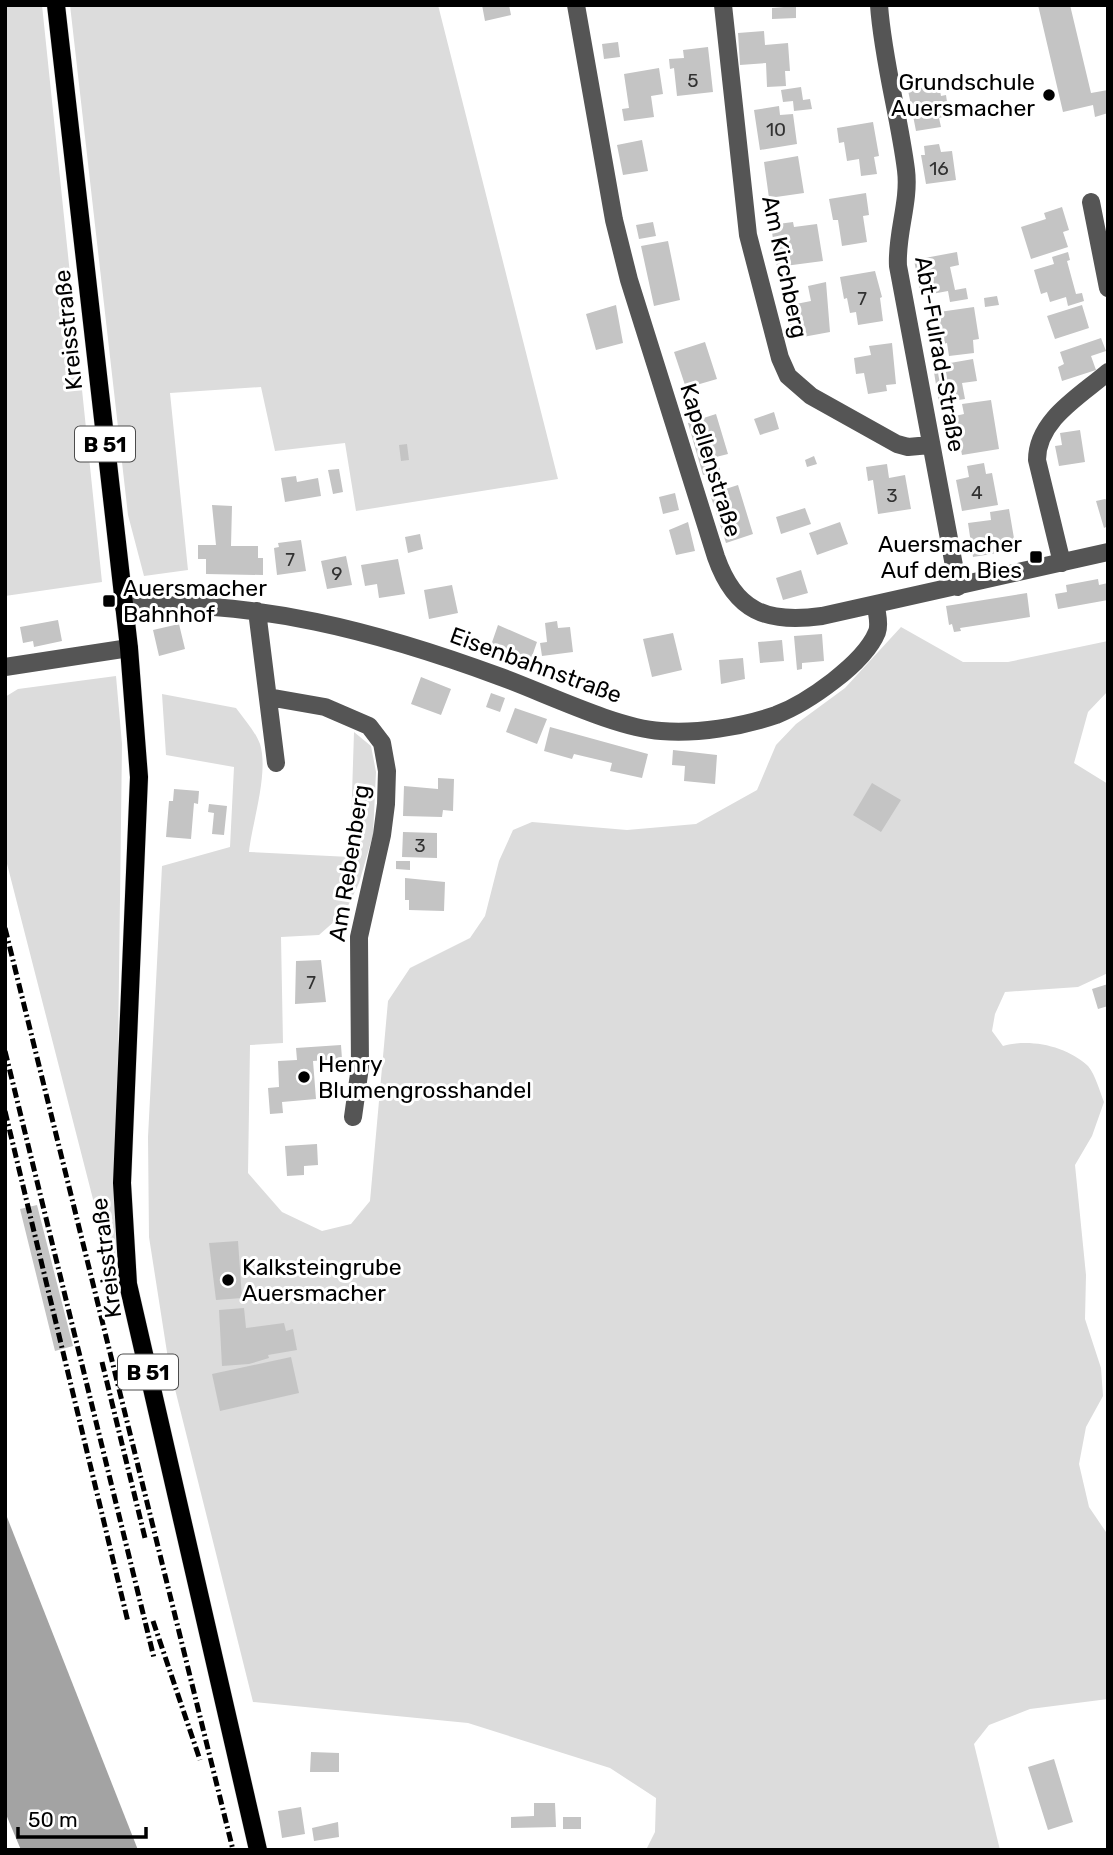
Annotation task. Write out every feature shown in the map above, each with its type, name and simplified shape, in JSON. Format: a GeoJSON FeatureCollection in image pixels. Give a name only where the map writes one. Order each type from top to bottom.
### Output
{"type":"FeatureCollection","features":[{"type":"Feature","properties":{"kind":"main road","name":"Kreisstraße"},"geometry":{"type":"LineString","coordinates":[[56,5],[129,649],[139,777],[122,1183],[128,1284],[258,1850]]}},
{"type":"Feature","properties":{"kind":"street","name":"Kapellenstraße"},"geometry":{"type":"LineString","coordinates":[[576,5],[601,154],[623,256],[722,574],[739,600],[751,608],[783,619],[822,616],[1108,552]]}},
{"type":"Feature","properties":{"kind":"street","name":"Am Kirchberg"},"geometry":{"type":"LineString","coordinates":[[723,5],[748,235],[761,297],[788,376],[811,396],[897,444],[908,447],[930,445]]}},
{"type":"Feature","properties":{"kind":"street","name":"Abt-Fulrad-Straße"},"geometry":{"type":"LineString","coordinates":[[879,5],[886,66],[906,170],[907,189],[898,237],[898,266],[958,587]]}},
{"type":"Feature","properties":{"kind":"street"},"geometry":{"type":"LineString","coordinates":[[1091,202],[1108,288]]}},
{"type":"Feature","properties":{"kind":"street"},"geometry":{"type":"LineString","coordinates":[[1062,563],[1037,460],[1037,443],[1043,430],[1054,419],[1108,372]]}},
{"type":"Feature","properties":{"kind":"street","name":"Eisenbahnstraße"},"geometry":{"type":"LineString","coordinates":[[124,607],[215,605],[257,611],[461,662],[624,723],[675,732],[736,725],[775,715],[802,702],[846,669],[870,644],[878,626],[876,606]]}},
{"type":"Feature","properties":{"kind":"street"},"geometry":{"type":"LineString","coordinates":[[257,611],[276,763]]}},
{"type":"Feature","properties":{"kind":"street"},"geometry":{"type":"LineString","coordinates":[[5,667],[129,649]]}},
{"type":"Feature","properties":{"kind":"street","name":"Am Rebenberg"},"geometry":{"type":"LineString","coordinates":[[268,697],[325,708],[369,726],[382,743],[387,771],[386,804],[382,835],[359,937],[360,1067],[353,1117]]}},
{"type":"Feature","properties":{"kind":"shaded area"},"geometry":{"type":"Polygon","coordinates":[[[5,5],[42,5],[102,582],[5,596],[5,5]]]}},
{"type":"Feature","properties":{"kind":"shaded area"},"geometry":{"type":"Polygon","coordinates":[[[70,5],[438,5],[558,479],[356,511],[345,443],[275,451],[261,387],[170,393],[188,570],[144,576],[128,515],[70,5]]]}},
{"type":"Feature","properties":{"kind":"shaded area"},"geometry":{"type":"Polygon","coordinates":[[[901,627],[963,662],[1008,662],[1108,641],[1108,691],[1088,712],[1074,763],[1108,784],[1108,973],[1078,987],[1005,992],[995,1014],[992,1031],[1003,1046],[1025,1043],[1048,1045],[1070,1053],[1091,1069],[1104,1102],[1092,1136],[1075,1165],[1086,1275],[1085,1319],[1101,1368],[1103,1396],[1086,1427],[1079,1464],[1089,1507],[1108,1535],[1108,1699],[1030,1709],[989,1725],[974,1744],[1000,1850],[646,1850],[655,1832],[656,1798],[610,1768],[468,1723],[253,1702],[169,1365],[149,1237],[148,1137],[162,866],[230,847],[234,767],[166,755],[162,694],[236,708],[255,734],[260,744],[262,769],[249,852],[350,857],[354,732],[371,746],[376,772],[373,835],[359,883],[345,912],[319,935],[281,937],[283,1043],[250,1045],[248,1173],[282,1212],[322,1231],[351,1224],[370,1201],[388,1001],[410,968],[470,938],[485,916],[499,861],[513,830],[532,822],[627,830],[696,824],[757,790],[776,745],[796,724],[845,688],[901,627]]]}},
{"type":"Feature","properties":{"kind":"shaded area"},"geometry":{"type":"Polygon","coordinates":[[[116,676],[122,744],[115,1285],[5,856],[5,697],[18,689],[116,676]]]}},
{"type":"Feature","properties":{"kind":"shaded area"},"geometry":{"type":"Polygon","coordinates":[[[5,1512],[138,1850],[21,1850],[5,1812],[5,1512]]]}},
{"type":"Feature","properties":{"kind":"building"},"geometry":{"type":"Polygon","coordinates":[[[482,5],[509,5],[511,15],[485,21],[482,5]]]}},
{"type":"Feature","properties":{"kind":"building"},"geometry":{"type":"Polygon","coordinates":[[[1038,5],[1070,5],[1091,93],[1108,90],[1108,113],[1095,117],[1093,105],[1063,112],[1038,5]]]}},
{"type":"Feature","properties":{"kind":"building"},"geometry":{"type":"Polygon","coordinates":[[[796,6],[796,18],[772,19],[772,8],[796,6]]]}},
{"type":"Feature","properties":{"kind":"building"},"geometry":{"type":"Polygon","coordinates":[[[764,31],[765,45],[788,43],[790,71],[785,71],[786,86],[767,87],[766,63],[740,65],[738,33],[764,31]]]}},
{"type":"Feature","properties":{"kind":"building"},"geometry":{"type":"Polygon","coordinates":[[[618,42],[620,57],[604,59],[602,44],[618,42]]]}},
{"type":"Feature","properties":{"kind":"building"},"geometry":{"type":"Polygon","coordinates":[[[708,47],[713,92],[677,96],[674,68],[670,69],[669,59],[684,58],[683,50],[708,47]]]}},
{"type":"Feature","properties":{"kind":"building"},"geometry":{"type":"Polygon","coordinates":[[[659,68],[663,94],[651,96],[654,117],[624,121],[622,109],[629,108],[624,74],[659,68]]]}},
{"type":"Feature","properties":{"kind":"building"},"geometry":{"type":"Polygon","coordinates":[[[939,85],[941,96],[946,95],[949,115],[939,118],[941,127],[916,131],[908,90],[939,85]]]}},
{"type":"Feature","properties":{"kind":"building"},"geometry":{"type":"Polygon","coordinates":[[[801,87],[803,100],[810,99],[812,109],[794,111],[793,101],[783,102],[781,90],[801,87]]]}},
{"type":"Feature","properties":{"kind":"building"},"geometry":{"type":"Polygon","coordinates":[[[779,106],[780,115],[793,114],[797,144],[760,150],[754,110],[779,106]]]}},
{"type":"Feature","properties":{"kind":"building"},"geometry":{"type":"Polygon","coordinates":[[[873,122],[879,156],[874,157],[877,174],[861,176],[859,159],[847,161],[844,142],[839,143],[837,128],[873,122]]]}},
{"type":"Feature","properties":{"kind":"building"},"geometry":{"type":"Polygon","coordinates":[[[642,140],[648,171],[623,175],[617,145],[642,140]]]}},
{"type":"Feature","properties":{"kind":"building"},"geometry":{"type":"Polygon","coordinates":[[[939,144],[941,152],[952,151],[956,180],[926,184],[921,155],[925,155],[924,146],[939,144]]]}},
{"type":"Feature","properties":{"kind":"building"},"geometry":{"type":"Polygon","coordinates":[[[798,156],[804,193],[769,198],[764,162],[798,156]]]}},
{"type":"Feature","properties":{"kind":"building"},"geometry":{"type":"Polygon","coordinates":[[[866,193],[869,215],[863,216],[867,242],[842,246],[838,220],[833,220],[829,199],[866,193]]]}},
{"type":"Feature","properties":{"kind":"building"},"geometry":{"type":"Polygon","coordinates":[[[1062,207],[1069,230],[1063,232],[1068,247],[1031,259],[1021,227],[1046,219],[1044,213],[1062,207]]]}},
{"type":"Feature","properties":{"kind":"building"},"geometry":{"type":"Polygon","coordinates":[[[653,222],[656,236],[639,239],[636,225],[653,222]]]}},
{"type":"Feature","properties":{"kind":"building"},"geometry":{"type":"Polygon","coordinates":[[[793,222],[794,227],[817,224],[823,261],[777,267],[771,225],[793,222]]]}},
{"type":"Feature","properties":{"kind":"building"},"geometry":{"type":"Polygon","coordinates":[[[668,241],[680,300],[654,306],[641,246],[668,241]]]}},
{"type":"Feature","properties":{"kind":"building"},"geometry":{"type":"Polygon","coordinates":[[[957,252],[959,265],[950,267],[955,290],[966,288],[968,299],[950,302],[948,291],[921,296],[914,260],[957,252]]]}},
{"type":"Feature","properties":{"kind":"building"},"geometry":{"type":"Polygon","coordinates":[[[1068,252],[1070,260],[1067,261],[1076,294],[1082,293],[1084,301],[1068,306],[1066,297],[1050,302],[1047,292],[1041,294],[1034,270],[1054,264],[1052,257],[1068,252]]]}},
{"type":"Feature","properties":{"kind":"building"},"geometry":{"type":"Polygon","coordinates":[[[875,271],[882,297],[883,321],[858,325],[856,312],[850,313],[847,298],[844,299],[840,277],[875,271]]]}},
{"type":"Feature","properties":{"kind":"building"},"geometry":{"type":"Polygon","coordinates":[[[826,282],[830,332],[792,339],[786,306],[811,301],[808,286],[826,282]]]}},
{"type":"Feature","properties":{"kind":"building"},"geometry":{"type":"Polygon","coordinates":[[[997,296],[999,305],[985,307],[984,298],[997,296]]]}},
{"type":"Feature","properties":{"kind":"building"},"geometry":{"type":"Polygon","coordinates":[[[616,305],[623,343],[596,350],[586,314],[616,305]]]}},
{"type":"Feature","properties":{"kind":"building"},"geometry":{"type":"Polygon","coordinates":[[[1082,305],[1089,328],[1055,339],[1047,316],[1082,305]]]}},
{"type":"Feature","properties":{"kind":"building"},"geometry":{"type":"Polygon","coordinates":[[[974,307],[979,339],[973,340],[974,353],[949,356],[947,343],[943,344],[939,312],[974,307]]]}},
{"type":"Feature","properties":{"kind":"building"},"geometry":{"type":"Polygon","coordinates":[[[1101,338],[1106,351],[1091,356],[1096,370],[1062,381],[1058,367],[1064,364],[1060,352],[1101,338]]]}},
{"type":"Feature","properties":{"kind":"building"},"geometry":{"type":"Polygon","coordinates":[[[705,342],[717,379],[686,388],[674,352],[705,342]]]}},
{"type":"Feature","properties":{"kind":"building"},"geometry":{"type":"Polygon","coordinates":[[[892,343],[896,384],[886,385],[887,391],[868,394],[864,373],[856,374],[854,358],[871,355],[869,346],[892,343]]]}},
{"type":"Feature","properties":{"kind":"building"},"geometry":{"type":"Polygon","coordinates":[[[973,359],[977,381],[962,383],[965,399],[939,403],[933,366],[973,359]]]}},
{"type":"Feature","properties":{"kind":"building"},"geometry":{"type":"Polygon","coordinates":[[[991,400],[999,449],[962,455],[955,416],[964,414],[962,404],[991,400]]]}},
{"type":"Feature","properties":{"kind":"building"},"geometry":{"type":"Polygon","coordinates":[[[774,412],[779,429],[760,435],[754,419],[774,412]]]}},
{"type":"Feature","properties":{"kind":"building"},"geometry":{"type":"Polygon","coordinates":[[[716,414],[728,454],[716,457],[720,470],[703,475],[688,423],[716,414]]]}},
{"type":"Feature","properties":{"kind":"building"},"geometry":{"type":"Polygon","coordinates":[[[1080,430],[1085,462],[1059,466],[1055,446],[1062,445],[1060,433],[1080,430]]]}},
{"type":"Feature","properties":{"kind":"building"},"geometry":{"type":"Polygon","coordinates":[[[407,444],[409,460],[401,461],[399,445],[407,444]]]}},
{"type":"Feature","properties":{"kind":"building"},"geometry":{"type":"Polygon","coordinates":[[[814,456],[817,464],[807,467],[805,460],[814,456]]]}},
{"type":"Feature","properties":{"kind":"building"},"geometry":{"type":"Polygon","coordinates":[[[984,463],[986,474],[992,473],[998,505],[962,511],[956,480],[969,477],[967,466],[984,463]]]}},
{"type":"Feature","properties":{"kind":"building"},"geometry":{"type":"Polygon","coordinates":[[[887,464],[889,478],[905,475],[911,509],[878,514],[873,480],[868,481],[866,467],[887,464]]]}},
{"type":"Feature","properties":{"kind":"building"},"geometry":{"type":"Polygon","coordinates":[[[339,469],[343,492],[333,494],[328,470],[339,469]]]}},
{"type":"Feature","properties":{"kind":"building"},"geometry":{"type":"Polygon","coordinates":[[[296,476],[297,482],[318,478],[321,496],[285,502],[281,478],[296,476]]]}},
{"type":"Feature","properties":{"kind":"building"},"geometry":{"type":"Polygon","coordinates":[[[738,485],[753,534],[726,543],[710,494],[738,485]]]}},
{"type":"Feature","properties":{"kind":"building"},"geometry":{"type":"Polygon","coordinates":[[[675,493],[679,510],[663,514],[659,497],[675,493]]]}},
{"type":"Feature","properties":{"kind":"building"},"geometry":{"type":"Polygon","coordinates":[[[1096,501],[1108,501],[1108,526],[1104,528],[1096,501]]]}},
{"type":"Feature","properties":{"kind":"building"},"geometry":{"type":"Polygon","coordinates":[[[212,505],[232,506],[231,546],[258,546],[258,558],[263,558],[263,575],[206,574],[206,559],[198,559],[198,545],[216,545],[212,505]]]}},
{"type":"Feature","properties":{"kind":"building"},"geometry":{"type":"Polygon","coordinates":[[[805,508],[811,524],[781,534],[776,517],[805,508]]]}},
{"type":"Feature","properties":{"kind":"building"},"geometry":{"type":"Polygon","coordinates":[[[1009,509],[1016,550],[973,557],[968,523],[991,520],[990,512],[1009,509]]]}},
{"type":"Feature","properties":{"kind":"building"},"geometry":{"type":"Polygon","coordinates":[[[688,522],[695,551],[676,555],[669,530],[688,522]]]}},
{"type":"Feature","properties":{"kind":"building"},"geometry":{"type":"Polygon","coordinates":[[[840,522],[848,544],[817,555],[809,533],[840,522]]]}},
{"type":"Feature","properties":{"kind":"building"},"geometry":{"type":"Polygon","coordinates":[[[420,534],[423,549],[408,553],[405,537],[420,534]]]}},
{"type":"Feature","properties":{"kind":"building"},"geometry":{"type":"Polygon","coordinates":[[[301,540],[306,571],[277,575],[274,548],[279,547],[278,543],[301,540]]]}},
{"type":"Feature","properties":{"kind":"building"},"geometry":{"type":"Polygon","coordinates":[[[346,556],[352,585],[327,589],[321,561],[346,556]]]}},
{"type":"Feature","properties":{"kind":"building"},"geometry":{"type":"Polygon","coordinates":[[[398,559],[405,594],[379,598],[377,584],[365,586],[361,565],[398,559]]]}},
{"type":"Feature","properties":{"kind":"building"},"geometry":{"type":"Polygon","coordinates":[[[801,570],[808,593],[783,600],[776,578],[801,570]]]}},
{"type":"Feature","properties":{"kind":"building"},"geometry":{"type":"Polygon","coordinates":[[[1098,579],[1099,585],[1108,583],[1108,600],[1058,609],[1055,594],[1067,592],[1066,585],[1098,579]]]}},
{"type":"Feature","properties":{"kind":"building"},"geometry":{"type":"Polygon","coordinates":[[[452,585],[458,613],[429,619],[424,590],[452,585]]]}},
{"type":"Feature","properties":{"kind":"building"},"geometry":{"type":"Polygon","coordinates":[[[1027,593],[1030,617],[960,628],[961,631],[954,632],[952,624],[949,625],[946,606],[1027,593]]]}},
{"type":"Feature","properties":{"kind":"building"},"geometry":{"type":"Polygon","coordinates":[[[58,620],[62,641],[34,647],[33,641],[23,643],[20,627],[58,620]]]}},
{"type":"Feature","properties":{"kind":"building"},"geometry":{"type":"Polygon","coordinates":[[[557,621],[558,628],[570,627],[573,652],[542,656],[540,643],[547,642],[545,623],[557,621]]]}},
{"type":"Feature","properties":{"kind":"building"},"geometry":{"type":"Polygon","coordinates":[[[179,624],[185,649],[159,656],[153,630],[179,624]]]}},
{"type":"Feature","properties":{"kind":"building"},"geometry":{"type":"Polygon","coordinates":[[[498,625],[537,642],[529,665],[489,651],[498,625]]]}},
{"type":"Feature","properties":{"kind":"building"},"geometry":{"type":"Polygon","coordinates":[[[673,633],[682,670],[652,677],[643,639],[673,633]]]}},
{"type":"Feature","properties":{"kind":"building"},"geometry":{"type":"Polygon","coordinates":[[[822,634],[824,661],[802,663],[802,669],[797,670],[794,636],[822,634]]]}},
{"type":"Feature","properties":{"kind":"building"},"geometry":{"type":"Polygon","coordinates":[[[782,640],[784,661],[760,663],[758,642],[782,640]]]}},
{"type":"Feature","properties":{"kind":"building"},"geometry":{"type":"Polygon","coordinates":[[[743,658],[745,679],[721,684],[719,660],[743,658]]]}},
{"type":"Feature","properties":{"kind":"building"},"geometry":{"type":"Polygon","coordinates":[[[421,677],[451,689],[441,715],[411,704],[421,677]]]}},
{"type":"Feature","properties":{"kind":"building"},"geometry":{"type":"Polygon","coordinates":[[[491,693],[505,698],[500,712],[486,707],[491,693]]]}},
{"type":"Feature","properties":{"kind":"building"},"geometry":{"type":"Polygon","coordinates":[[[515,708],[547,719],[537,744],[506,732],[515,708]]]}},
{"type":"Feature","properties":{"kind":"building"},"geometry":{"type":"Polygon","coordinates":[[[550,727],[648,754],[642,778],[610,771],[612,763],[574,754],[572,759],[544,751],[550,727]]]}},
{"type":"Feature","properties":{"kind":"building"},"geometry":{"type":"Polygon","coordinates":[[[673,750],[717,755],[715,784],[684,781],[685,766],[672,765],[673,750]]]}},
{"type":"Feature","properties":{"kind":"building"},"geometry":{"type":"Polygon","coordinates":[[[438,778],[454,779],[453,811],[443,810],[442,817],[403,816],[404,786],[438,789],[438,778]]]}},
{"type":"Feature","properties":{"kind":"building"},"geometry":{"type":"Polygon","coordinates":[[[872,783],[901,800],[881,832],[853,815],[872,783]]]}},
{"type":"Feature","properties":{"kind":"building"},"geometry":{"type":"Polygon","coordinates":[[[174,789],[199,791],[198,804],[194,803],[191,839],[166,837],[169,801],[173,801],[174,789]]]}},
{"type":"Feature","properties":{"kind":"building"},"geometry":{"type":"Polygon","coordinates":[[[209,804],[227,806],[224,835],[212,834],[214,813],[208,812],[209,804]]]}},
{"type":"Feature","properties":{"kind":"building"},"geometry":{"type":"Polygon","coordinates":[[[403,832],[437,833],[437,858],[402,857],[403,832]]]}},
{"type":"Feature","properties":{"kind":"building"},"geometry":{"type":"Polygon","coordinates":[[[396,861],[410,861],[410,870],[396,869],[396,861]]]}},
{"type":"Feature","properties":{"kind":"building"},"geometry":{"type":"Polygon","coordinates":[[[405,878],[445,882],[444,911],[409,910],[409,900],[405,900],[405,878]]]}},
{"type":"Feature","properties":{"kind":"building"},"geometry":{"type":"Polygon","coordinates":[[[321,960],[326,1002],[295,1004],[296,961],[321,960]]]}},
{"type":"Feature","properties":{"kind":"building"},"geometry":{"type":"Polygon","coordinates":[[[1108,984],[1108,1006],[1098,1009],[1092,989],[1108,984]]]}},
{"type":"Feature","properties":{"kind":"building"},"geometry":{"type":"Polygon","coordinates":[[[341,1045],[342,1059],[313,1061],[316,1099],[282,1102],[283,1113],[270,1114],[268,1088],[279,1087],[278,1061],[297,1060],[296,1048],[341,1045]]]}},
{"type":"Feature","properties":{"kind":"building"},"geometry":{"type":"Polygon","coordinates":[[[317,1144],[318,1165],[304,1166],[304,1175],[287,1176],[285,1146],[317,1144]]]}},
{"type":"Feature","properties":{"kind":"building"},"geometry":{"type":"Polygon","coordinates":[[[37,1205],[73,1346],[55,1351],[20,1209],[37,1205]]]}},
{"type":"Feature","properties":{"kind":"building","name":"Kalksteingrube Auersmacher"},"geometry":{"type":"Polygon","coordinates":[[[238,1241],[242,1298],[216,1300],[209,1243],[238,1241]]]}},
{"type":"Feature","properties":{"kind":"building"},"geometry":{"type":"Polygon","coordinates":[[[244,1308],[246,1328],[284,1323],[286,1331],[293,1329],[297,1350],[268,1355],[269,1358],[249,1364],[222,1366],[219,1310],[244,1308]]]}},
{"type":"Feature","properties":{"kind":"building"},"geometry":{"type":"Polygon","coordinates":[[[291,1357],[299,1393],[220,1411],[212,1374],[291,1357]]]}},
{"type":"Feature","properties":{"kind":"building"},"geometry":{"type":"Polygon","coordinates":[[[311,1752],[339,1753],[339,1772],[310,1772],[311,1752]]]}},
{"type":"Feature","properties":{"kind":"building"},"geometry":{"type":"Polygon","coordinates":[[[1054,1759],[1073,1822],[1048,1830],[1028,1767],[1054,1759]]]}},
{"type":"Feature","properties":{"kind":"building"},"geometry":{"type":"Polygon","coordinates":[[[534,1803],[555,1803],[556,1827],[511,1828],[511,1817],[534,1816],[534,1803]]]}},
{"type":"Feature","properties":{"kind":"building"},"geometry":{"type":"Polygon","coordinates":[[[301,1807],[305,1834],[282,1838],[278,1811],[301,1807]]]}},
{"type":"Feature","properties":{"kind":"building"},"geometry":{"type":"Polygon","coordinates":[[[563,1817],[581,1817],[581,1829],[563,1829],[563,1817]]]}},
{"type":"Feature","properties":{"kind":"building"},"geometry":{"type":"Polygon","coordinates":[[[338,1822],[339,1837],[314,1841],[312,1828],[338,1822]]]}},
{"type":"Feature","properties":{"kind":"railway"},"geometry":{"type":"LineString","coordinates":[[5,928],[233,1850]]}},
{"type":"Feature","properties":{"kind":"railway"},"geometry":{"type":"LineString","coordinates":[[5,1051],[154,1658]]}},
{"type":"Feature","properties":{"kind":"railway"},"geometry":{"type":"LineString","coordinates":[[5,1111],[128,1622]]}},
{"type":"Feature","properties":{"kind":"railway"},"geometry":{"type":"LineString","coordinates":[[102,1362],[145,1538]]}},
{"type":"Feature","properties":{"kind":"railway"},"geometry":{"type":"LineString","coordinates":[[153,1621],[200,1760]]}},
{"type":"Feature","properties":{"kind":"place","name":"Grundschule Auersmacher"},"geometry":{"type":"Point","coordinates":[1049,95]}},
{"type":"Feature","properties":{"kind":"place","name":"Auersmacher Auf dem Bies"},"geometry":{"type":"Point","coordinates":[1036,557]}},
{"type":"Feature","properties":{"kind":"place","name":"Auersmacher Bahnhof"},"geometry":{"type":"Point","coordinates":[109,601]}},
{"type":"Feature","properties":{"kind":"place","name":"Henry Blumengrosshandel"},"geometry":{"type":"Point","coordinates":[304,1077]}},
{"type":"Feature","properties":{"kind":"place","name":"Kalksteingrube Auersmacher"},"geometry":{"type":"Point","coordinates":[228,1280]}}]}
